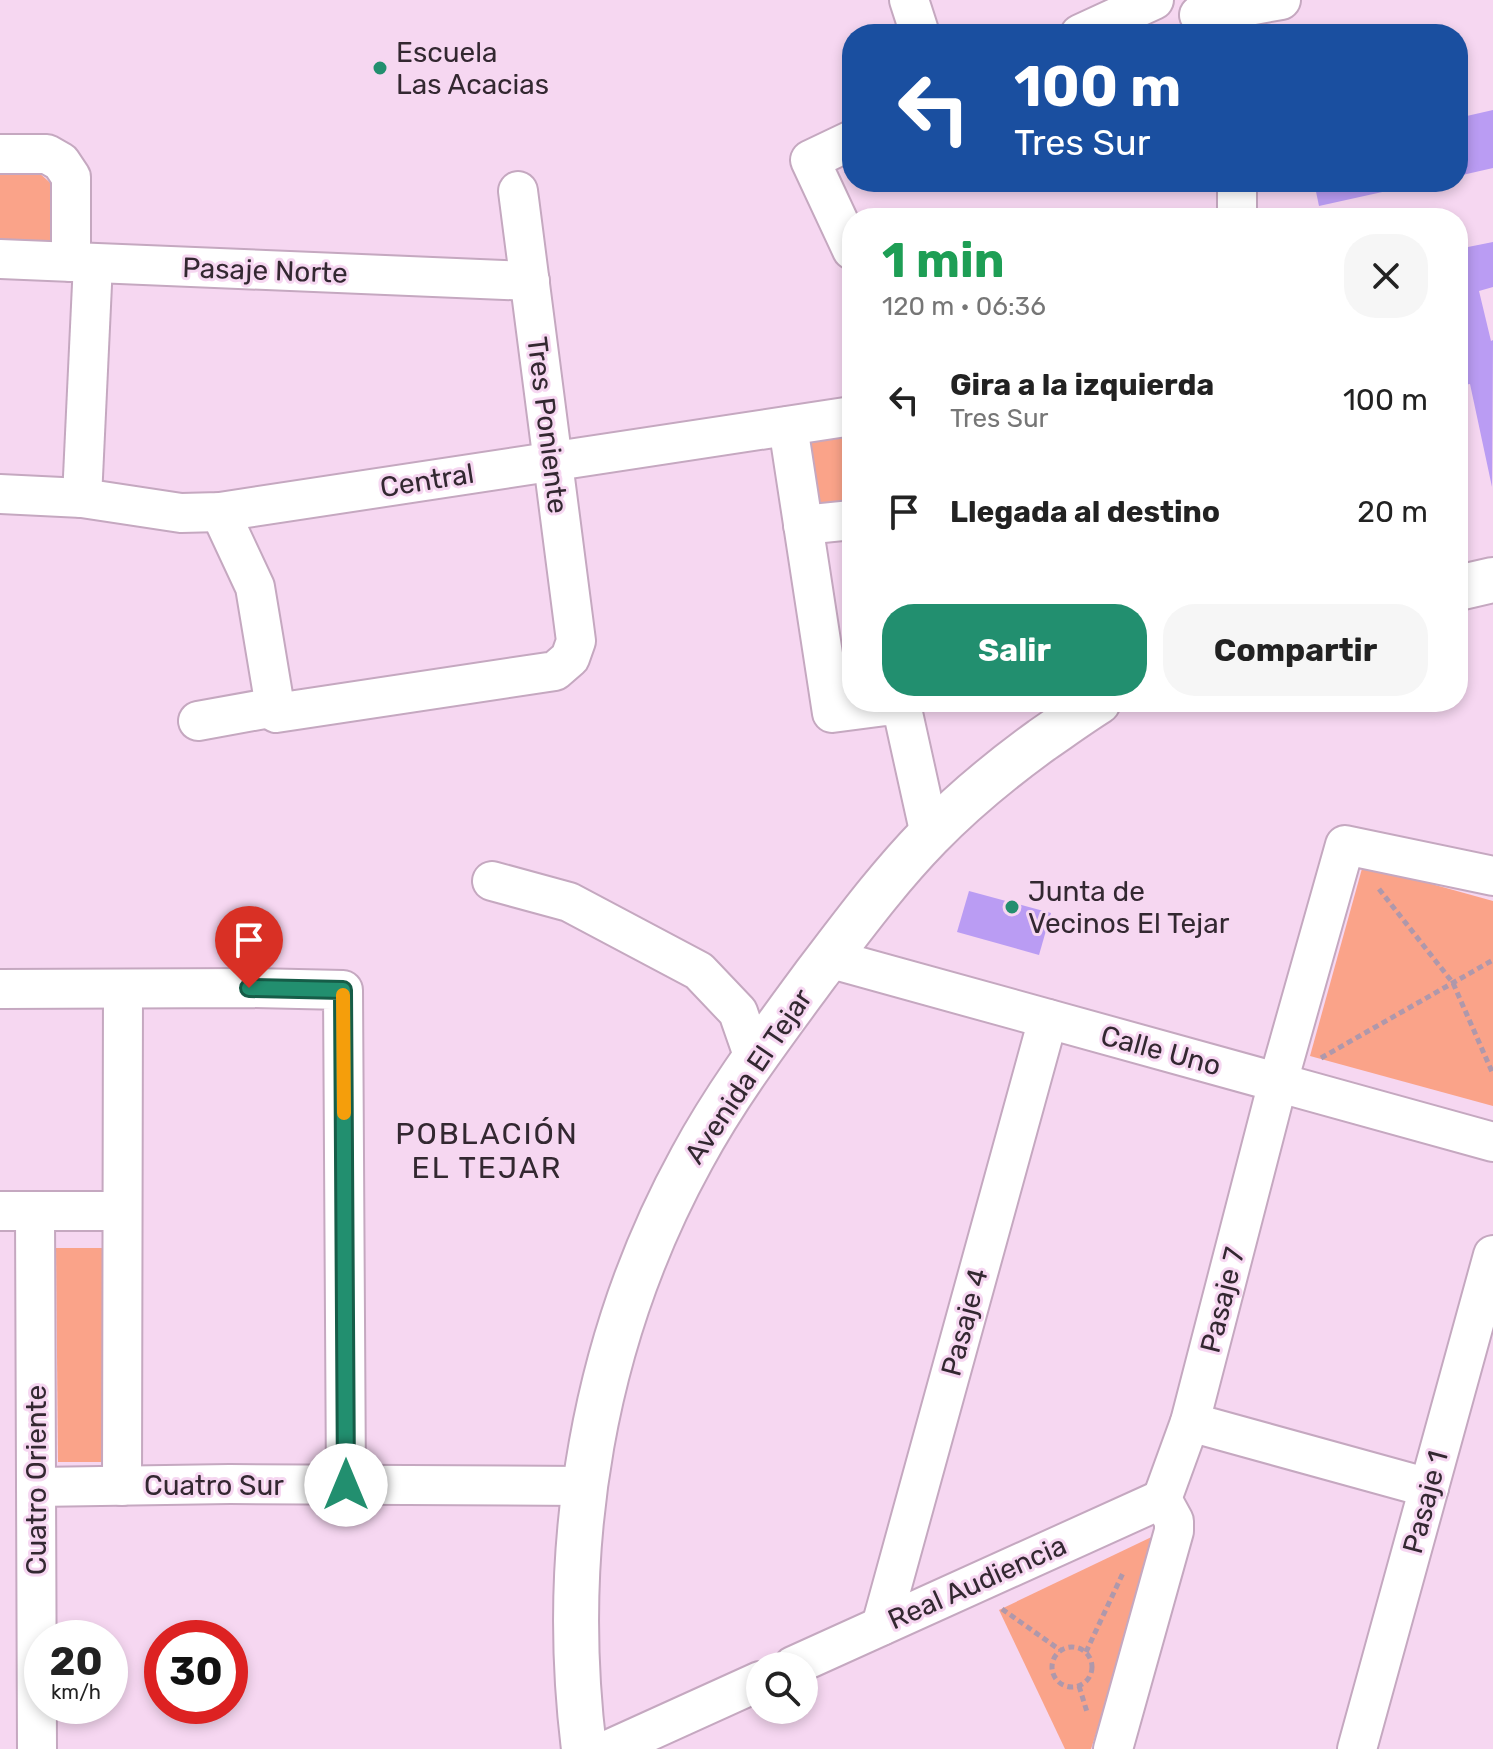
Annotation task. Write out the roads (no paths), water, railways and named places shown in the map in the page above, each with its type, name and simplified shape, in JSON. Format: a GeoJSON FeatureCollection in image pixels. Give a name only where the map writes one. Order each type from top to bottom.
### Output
{"type":"FeatureCollection","features":[{"type":"Feature","properties":{"kind":"street"},"geometry":{"type":"LineString","coordinates":[[909,0],[917,24]]}},
{"type":"Feature","properties":{"kind":"street"},"geometry":{"type":"LineString","coordinates":[[1102,24],[1154,0]]}},
{"type":"Feature","properties":{"kind":"street"},"geometry":{"type":"LineString","coordinates":[[1199,16],[1281,0]]}},
{"type":"Feature","properties":{"kind":"street"},"geometry":{"type":"LineString","coordinates":[[842,145],[810,160],[842,229]]}},
{"type":"Feature","properties":{"kind":"street"},"geometry":{"type":"LineString","coordinates":[[0,154],[47,154],[61,162],[71,177],[82,262],[82,498]]}},
{"type":"Feature","properties":{"kind":"street","name":"Tres Poniente"},"geometry":{"type":"LineString","coordinates":[[276,710],[555,671],[570,658],[576,641],[518,191]]}},
{"type":"Feature","properties":{"kind":"street","name":"Pasaje Norte"},"geometry":{"type":"LineString","coordinates":[[0,259],[530,281]]}},
{"type":"Feature","properties":{"kind":"street","name":"Central"},"geometry":{"type":"LineString","coordinates":[[0,494],[82,498],[181,513],[220,512],[842,418]]}},
{"type":"Feature","properties":{"kind":"street"},"geometry":{"type":"LineString","coordinates":[[788,426],[832,713],[842,712]]}},
{"type":"Feature","properties":{"kind":"street"},"geometry":{"type":"LineString","coordinates":[[198,721],[276,710],[255,587],[220,512]]}},
{"type":"Feature","properties":{"kind":"street"},"geometry":{"type":"LineString","coordinates":[[803,525],[842,521]]}},
{"type":"Feature","properties":{"kind":"street"},"geometry":{"type":"LineString","coordinates":[[1468,586],[1493,580]]}},
{"type":"Feature","properties":{"kind":"street"},"geometry":{"type":"LineString","coordinates":[[903,712],[930,835]]}},
{"type":"Feature","properties":{"kind":"street","name":"Avenida El Tejar"},"geometry":{"type":"LineString","coordinates":[[584,1749],[576,1659],[576,1608],[584,1486],[606,1374],[641,1266],[665,1212],[691,1159],[754,1058],[883,888],[930,835],[993,776],[1082,712]]}},
{"type":"Feature","properties":{"kind":"street","name":"Pasaje 7"},"geometry":{"type":"LineString","coordinates":[[1162,1499],[1190,1422],[1278,1082],[1345,845],[1493,876]]}},
{"type":"Feature","properties":{"kind":"street"},"geometry":{"type":"LineString","coordinates":[[492,881],[569,902],[699,971],[738,1012],[754,1058]]}},
{"type":"Feature","properties":{"kind":"street","name":"Calle Uno"},"geometry":{"type":"LineString","coordinates":[[828,958],[1493,1142]]}},
{"type":"Feature","properties":{"kind":"street"},"geometry":{"type":"LineString","coordinates":[[0,989],[343,990],[346,1485]]}},
{"type":"Feature","properties":{"kind":"street"},"geometry":{"type":"LineString","coordinates":[[122,1486],[123,989]]}},
{"type":"Feature","properties":{"kind":"street","name":"Pasaje 4"},"geometry":{"type":"LineString","coordinates":[[881,1626],[1048,1019]]}},
{"type":"Feature","properties":{"kind":"street"},"geometry":{"type":"LineString","coordinates":[[18,1211],[122,1211]]}},
{"type":"Feature","properties":{"kind":"street","name":"Cuatro Oriente"},"geometry":{"type":"LineString","coordinates":[[18,1211],[36,1487],[37,1749]]}},
{"type":"Feature","properties":{"kind":"street","name":"Pasaje 1"},"geometry":{"type":"LineString","coordinates":[[1357,1749],[1493,1255]]}},
{"type":"Feature","properties":{"kind":"street"},"geometry":{"type":"LineString","coordinates":[[1190,1422],[1429,1488]]}},
{"type":"Feature","properties":{"kind":"street","name":"Cuatro Sur"},"geometry":{"type":"LineString","coordinates":[[36,1487],[584,1486]]}},
{"type":"Feature","properties":{"kind":"street"},"geometry":{"type":"LineString","coordinates":[[1113,1749],[1174,1531],[1174,1521],[1162,1499]]}},
{"type":"Feature","properties":{"kind":"street","name":"Real Audiencia"},"geometry":{"type":"LineString","coordinates":[[818,1655],[1162,1499]]}},
{"type":"Feature","properties":{"kind":"street"},"geometry":{"type":"LineString","coordinates":[[610,1749],[746,1687]]}},
{"type":"Feature","properties":{"kind":"place","name":"Escuela Las Acacias"},"geometry":{"type":"Point","coordinates":[380,68]}},
{"type":"Feature","properties":{"kind":"place","name":"Junta de Vecinos El Tejar"},"geometry":{"type":"Point","coordinates":[1012,907]}},
{"type":"Feature","properties":{"kind":"district","name":"POBLACIÓN EL TEJAR"},"geometry":{"type":"Point","coordinates":[487,1151]}}]}
